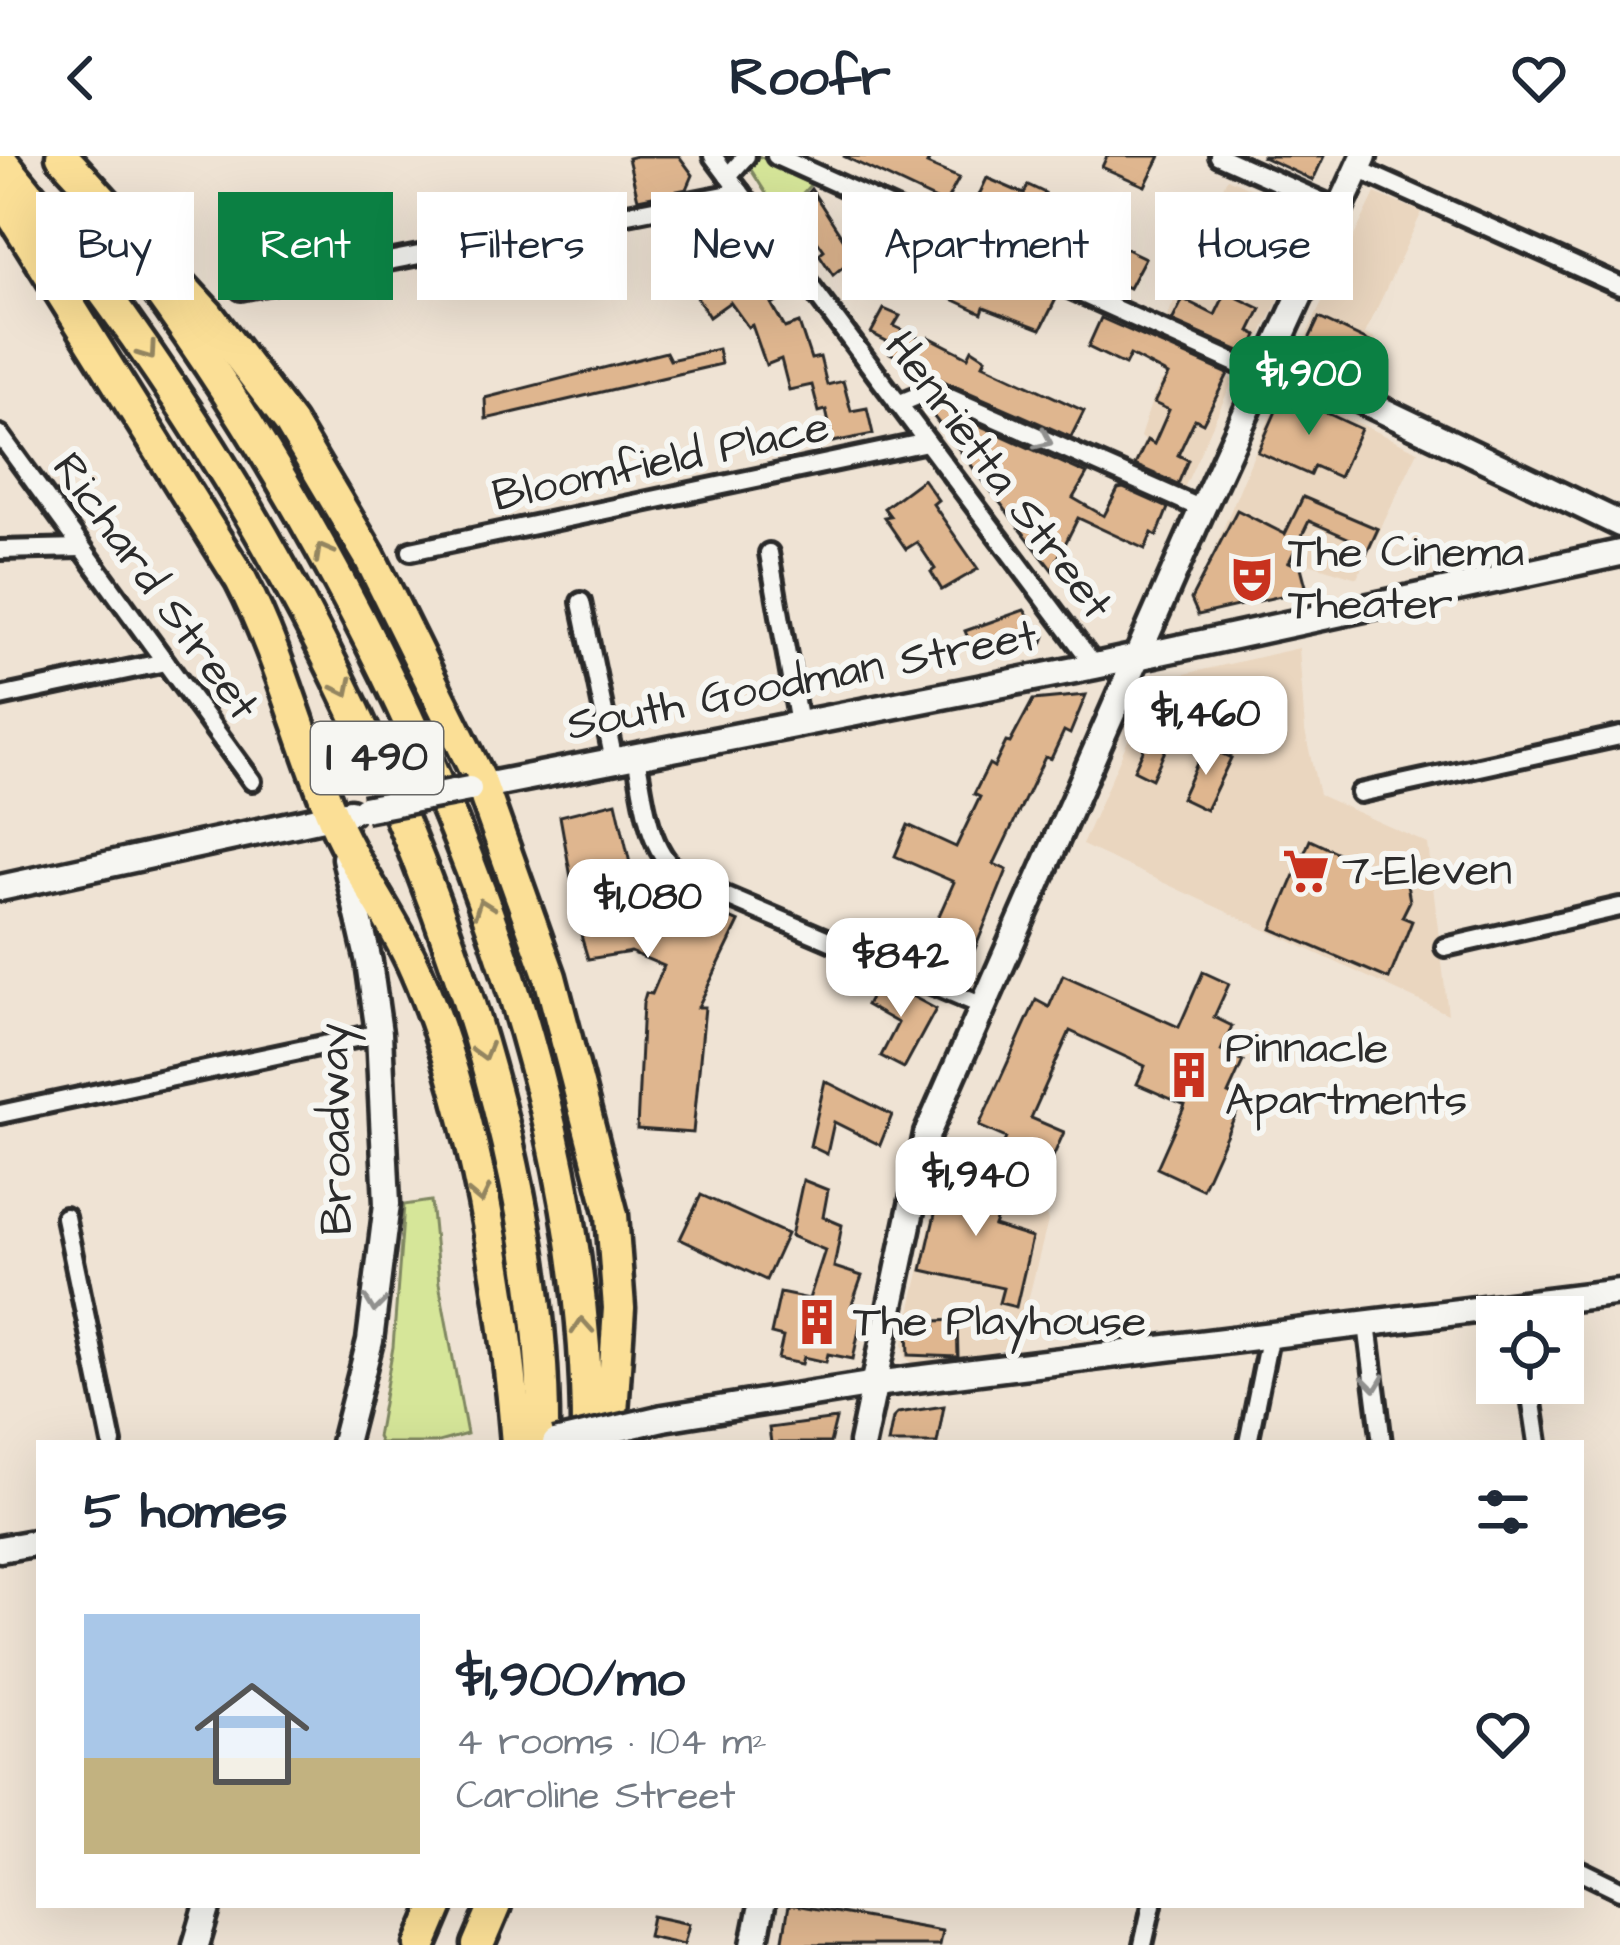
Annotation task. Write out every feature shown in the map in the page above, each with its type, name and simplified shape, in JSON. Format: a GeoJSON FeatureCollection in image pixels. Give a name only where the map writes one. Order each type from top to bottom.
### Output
{"type":"FeatureCollection","features":[{"type":"Feature","properties":{"kind":"highway"},"geometry":{"type":"LineString","coordinates":[[58,156],[208,315],[290,423],[369,556],[476,788],[550,977],[612,1215],[619,1308],[610,1440]]}},
{"type":"Feature","properties":{"kind":"highway","name":"I 490"},"geometry":{"type":"LineString","coordinates":[[58,156],[173,312],[277,471],[352,605],[439,793],[510,987],[556,1154],[579,1288],[587,1440]]}},
{"type":"Feature","properties":{"kind":"highway","name":"I 490"},"geometry":{"type":"LineString","coordinates":[[0,159],[115,305],[220,461],[298,596],[393,795],[464,989],[506,1136],[534,1288],[543,1440]]}},
{"type":"Feature","properties":{"kind":"highway"},"geometry":{"type":"LineString","coordinates":[[0,195],[241,580],[332,815],[411,959],[448,1063],[483,1210],[508,1355],[517,1440]]}},
{"type":"Feature","properties":{"kind":"highway"},"geometry":{"type":"LineString","coordinates":[[421,1945],[437,1908]]}},
{"type":"Feature","properties":{"kind":"highway"},"geometry":{"type":"LineString","coordinates":[[478,1945],[494,1908]]}},
{"type":"Feature","properties":{"kind":"street","name":"Henrietta Street"},"geometry":{"type":"LineString","coordinates":[[713,156],[1095,666]]}},
{"type":"Feature","properties":{"kind":"street"},"geometry":{"type":"LineString","coordinates":[[393,257],[734,184],[746,156]]}},
{"type":"Feature","properties":{"kind":"street"},"geometry":{"type":"LineString","coordinates":[[776,156],[1620,524]]}},
{"type":"Feature","properties":{"kind":"street"},"geometry":{"type":"LineString","coordinates":[[1219,156],[1301,192]]}},
{"type":"Feature","properties":{"kind":"street"},"geometry":{"type":"LineString","coordinates":[[1347,192],[1361,162],[1620,286]]}},
{"type":"Feature","properties":{"kind":"street"},"geometry":{"type":"LineString","coordinates":[[863,1440],[927,1134],[1297,300]]}},
{"type":"Feature","properties":{"kind":"street"},"geometry":{"type":"LineString","coordinates":[[898,404],[932,390],[1202,509]]}},
{"type":"Feature","properties":{"kind":"street","name":"Richard Street"},"geometry":{"type":"LineString","coordinates":[[0,435],[251,782]]}},
{"type":"Feature","properties":{"kind":"street","name":"Bloomfield Place"},"geometry":{"type":"LineString","coordinates":[[411,551],[927,442]]}},
{"type":"Feature","properties":{"kind":"street"},"geometry":{"type":"LineString","coordinates":[[0,550],[81,548]]}},
{"type":"Feature","properties":{"kind":"street"},"geometry":{"type":"LineString","coordinates":[[769,553],[800,724]]}},
{"type":"Feature","properties":{"kind":"street","name":"South Goodman Street"},"geometry":{"type":"LineString","coordinates":[[0,888],[332,815],[1136,658],[1620,554]]}},
{"type":"Feature","properties":{"kind":"street"},"geometry":{"type":"LineString","coordinates":[[581,602],[625,758],[655,843],[671,869],[982,1006]]}},
{"type":"Feature","properties":{"kind":"street"},"geometry":{"type":"LineString","coordinates":[[0,698],[165,662]]}},
{"type":"Feature","properties":{"kind":"street"},"geometry":{"type":"LineString","coordinates":[[1360,793],[1620,736]]}},
{"type":"Feature","properties":{"kind":"street","name":"Broadway"},"geometry":{"type":"LineString","coordinates":[[332,815],[358,911],[379,1033],[387,1204],[370,1341],[345,1440]]}},
{"type":"Feature","properties":{"kind":"street"},"geometry":{"type":"LineString","coordinates":[[1445,947],[1620,908]]}},
{"type":"Feature","properties":{"kind":"street"},"geometry":{"type":"LineString","coordinates":[[0,1114],[379,1033]]}},
{"type":"Feature","properties":{"kind":"street"},"geometry":{"type":"LineString","coordinates":[[65,1217],[111,1440]]}},
{"type":"Feature","properties":{"kind":"street"},"geometry":{"type":"LineString","coordinates":[[1584,1298],[1620,1292]]}},
{"type":"Feature","properties":{"kind":"street"},"geometry":{"type":"LineString","coordinates":[[568,1440],[663,1418],[875,1384],[1270,1334],[1476,1314]]}},
{"type":"Feature","properties":{"kind":"street"},"geometry":{"type":"LineString","coordinates":[[1367,1324],[1382,1440]]}},
{"type":"Feature","properties":{"kind":"street"},"geometry":{"type":"LineString","coordinates":[[1249,1440],[1270,1334]]}},
{"type":"Feature","properties":{"kind":"street"},"geometry":{"type":"LineString","coordinates":[[1532,1404],[1538,1440]]}},
{"type":"Feature","properties":{"kind":"street"},"geometry":{"type":"LineString","coordinates":[[0,1549],[36,1543]]}},
{"type":"Feature","properties":{"kind":"street"},"geometry":{"type":"LineString","coordinates":[[1584,1872],[1620,1890]]}},
{"type":"Feature","properties":{"kind":"street"},"geometry":{"type":"LineString","coordinates":[[196,1945],[207,1908]]}},
{"type":"Feature","properties":{"kind":"street"},"geometry":{"type":"LineString","coordinates":[[754,1945],[762,1908]]}},
{"type":"Feature","properties":{"kind":"street"},"geometry":{"type":"LineString","coordinates":[[1143,1945],[1151,1908]]}},
{"type":"Feature","properties":{"kind":"shaded area"},"geometry":{"type":"Polygon","coordinates":[[[1227,178],[1258,192],[1221,192],[1227,178]]]}},
{"type":"Feature","properties":{"kind":"shaded area"},"geometry":{"type":"Polygon","coordinates":[[[1375,193],[1422,212],[1365,334],[1377,340],[1355,382],[1303,357],[1300,348],[1323,300],[1353,300],[1353,238],[1375,193]]]}},
{"type":"Feature","properties":{"kind":"shaded area"},"geometry":{"type":"Polygon","coordinates":[[[1174,300],[1279,300],[1247,364],[1162,329],[1174,300]]]}},
{"type":"Feature","properties":{"kind":"shaded area"},"geometry":{"type":"Polygon","coordinates":[[[1185,356],[1233,380],[1181,495],[1129,472],[1145,440],[1140,437],[1161,381],[1172,384],[1185,356]]]}},
{"type":"Feature","properties":{"kind":"shaded area"},"geometry":{"type":"Polygon","coordinates":[[[1286,389],[1418,451],[1357,578],[1299,560],[1258,566],[1216,546],[1280,392],[1286,389]]]}},
{"type":"Feature","properties":{"kind":"shaded area"},"geometry":{"type":"Polygon","coordinates":[[[1299,648],[1305,731],[1319,795],[1428,844],[1448,1014],[1082,845],[1154,681],[1299,648]]]}},
{"type":"Feature","properties":{"kind":"shaded area"},"geometry":{"type":"Polygon","coordinates":[[[944,1162],[1043,1207],[1048,1221],[1018,1340],[996,1353],[914,1364],[906,1358],[903,1343],[944,1162]]]}},
{"type":"Feature","properties":{"kind":"green space"},"geometry":{"type":"Polygon","coordinates":[[[759,156],[812,183],[804,192],[765,192],[748,165],[759,156]]]}},
{"type":"Feature","properties":{"kind":"green space"},"geometry":{"type":"Polygon","coordinates":[[[431,1201],[439,1283],[467,1434],[446,1440],[377,1437],[393,1347],[404,1205],[431,1201]]]}},
{"type":"Feature","properties":{"kind":"building"},"geometry":{"type":"Polygon","coordinates":[[[679,156],[693,175],[687,189],[651,192],[651,196],[638,199],[628,158],[679,156]]]}},
{"type":"Feature","properties":{"kind":"building"},"geometry":{"type":"Polygon","coordinates":[[[843,156],[931,156],[927,164],[959,178],[951,192],[920,192],[843,156]]]}},
{"type":"Feature","properties":{"kind":"building"},"geometry":{"type":"Polygon","coordinates":[[[1107,156],[1160,156],[1145,186],[1102,167],[1107,156]]]}},
{"type":"Feature","properties":{"kind":"building"},"geometry":{"type":"Polygon","coordinates":[[[1261,156],[1324,156],[1313,180],[1261,156]]]}},
{"type":"Feature","properties":{"kind":"building"},"geometry":{"type":"Polygon","coordinates":[[[987,178],[1019,192],[980,192],[987,178]]]}},
{"type":"Feature","properties":{"kind":"building"},"geometry":{"type":"Polygon","coordinates":[[[818,200],[842,237],[842,268],[833,275],[819,254],[824,250],[818,242],[818,200]]]}},
{"type":"Feature","properties":{"kind":"building"},"geometry":{"type":"Polygon","coordinates":[[[1131,251],[1145,258],[1131,284],[1131,251]]]}},
{"type":"Feature","properties":{"kind":"building"},"geometry":{"type":"Polygon","coordinates":[[[699,300],[780,300],[772,305],[785,328],[799,323],[811,359],[820,357],[827,385],[843,381],[851,411],[867,408],[873,434],[833,442],[826,410],[819,412],[812,385],[789,390],[781,359],[766,365],[752,325],[748,327],[730,302],[709,317],[699,300]]]}},
{"type":"Feature","properties":{"kind":"building"},"geometry":{"type":"Polygon","coordinates":[[[954,300],[1056,300],[1041,329],[984,307],[982,313],[954,300]]]}},
{"type":"Feature","properties":{"kind":"building"},"geometry":{"type":"Polygon","coordinates":[[[1182,300],[1215,315],[1222,300],[1242,300],[1261,309],[1250,331],[1258,335],[1249,355],[1172,321],[1182,300]]]}},
{"type":"Feature","properties":{"kind":"building"},"geometry":{"type":"Polygon","coordinates":[[[884,309],[900,316],[894,326],[968,357],[972,349],[986,358],[983,364],[1084,411],[1071,437],[890,353],[894,345],[871,333],[884,309]]]}},
{"type":"Feature","properties":{"kind":"building"},"geometry":{"type":"Polygon","coordinates":[[[1101,318],[1228,374],[1203,423],[1195,419],[1178,455],[1188,460],[1178,484],[1135,465],[1147,440],[1154,444],[1169,410],[1154,403],[1168,375],[1130,355],[1125,365],[1088,347],[1101,318]]]}},
{"type":"Feature","properties":{"kind":"building"},"geometry":{"type":"Polygon","coordinates":[[[1319,318],[1372,343],[1356,377],[1303,352],[1319,318]]]}},
{"type":"Feature","properties":{"kind":"building"},"geometry":{"type":"Polygon","coordinates":[[[718,349],[721,364],[486,419],[485,398],[666,352],[670,360],[718,349]]]}},
{"type":"Feature","properties":{"kind":"building"},"geometry":{"type":"Polygon","coordinates":[[[1284,393],[1361,429],[1339,477],[1314,466],[1310,475],[1258,452],[1284,393]]]}},
{"type":"Feature","properties":{"kind":"building"},"geometry":{"type":"Polygon","coordinates":[[[932,404],[1087,474],[1073,498],[1104,516],[1123,488],[1168,508],[1157,536],[1152,533],[1145,549],[1078,518],[1052,570],[927,408],[932,404]]]}},
{"type":"Feature","properties":{"kind":"building"},"geometry":{"type":"Polygon","coordinates":[[[923,479],[938,500],[933,504],[978,569],[942,590],[917,542],[906,549],[884,517],[890,516],[884,508],[923,479]]]}},
{"type":"Feature","properties":{"kind":"building"},"geometry":{"type":"Polygon","coordinates":[[[1303,497],[1378,529],[1366,555],[1347,545],[1350,539],[1309,521],[1289,562],[1301,567],[1307,590],[1198,615],[1191,599],[1237,510],[1285,534],[1303,497]]]}},
{"type":"Feature","properties":{"kind":"building"},"geometry":{"type":"Polygon","coordinates":[[[1024,610],[1045,636],[1041,647],[977,659],[965,631],[1024,610]]]}},
{"type":"Feature","properties":{"kind":"building"},"geometry":{"type":"Polygon","coordinates":[[[1086,695],[1070,734],[1064,731],[1051,759],[1045,757],[994,864],[1007,870],[961,983],[910,961],[926,926],[933,929],[954,882],[895,856],[908,825],[956,847],[980,797],[974,794],[989,764],[994,767],[1033,700],[1086,695]]]}},
{"type":"Feature","properties":{"kind":"building"},"geometry":{"type":"Polygon","coordinates":[[[1164,705],[1182,714],[1152,779],[1134,770],[1164,705]]]}},
{"type":"Feature","properties":{"kind":"building"},"geometry":{"type":"Polygon","coordinates":[[[1205,746],[1231,758],[1206,810],[1181,798],[1205,746]]]}},
{"type":"Feature","properties":{"kind":"building"},"geometry":{"type":"Polygon","coordinates":[[[616,802],[637,894],[670,909],[674,902],[713,919],[716,912],[739,922],[698,1007],[705,1007],[693,1133],[637,1129],[643,1003],[664,966],[631,952],[588,959],[582,939],[560,816],[616,802]]]}},
{"type":"Feature","properties":{"kind":"building"},"geometry":{"type":"Polygon","coordinates":[[[1310,840],[1407,885],[1410,901],[1402,917],[1412,921],[1389,979],[1272,929],[1310,840]]]}},
{"type":"Feature","properties":{"kind":"building","name":"Pinnacle Apartments"},"geometry":{"type":"Polygon","coordinates":[[[1203,972],[1229,984],[1214,1017],[1232,1026],[1221,1051],[1243,1061],[1228,1094],[1242,1100],[1202,1189],[1157,1168],[1185,1105],[1137,1084],[1145,1066],[1070,1031],[1031,1118],[1064,1132],[1044,1177],[998,1156],[1006,1138],[979,1126],[1036,1000],[1049,1007],[1063,975],[1179,1027],[1203,972]]]}},
{"type":"Feature","properties":{"kind":"building"},"geometry":{"type":"Polygon","coordinates":[[[880,979],[936,1009],[904,1068],[881,1056],[898,1023],[866,1005],[880,979]]]}},
{"type":"Feature","properties":{"kind":"building"},"geometry":{"type":"Polygon","coordinates":[[[825,1081],[892,1115],[880,1145],[834,1122],[827,1154],[810,1146],[825,1081]]]}},
{"type":"Feature","properties":{"kind":"building"},"geometry":{"type":"Polygon","coordinates":[[[945,1171],[1006,1194],[994,1226],[1032,1238],[1016,1307],[999,1303],[1003,1288],[922,1270],[945,1171]]]}},
{"type":"Feature","properties":{"kind":"building"},"geometry":{"type":"Polygon","coordinates":[[[803,1180],[828,1190],[823,1217],[842,1225],[834,1267],[862,1276],[851,1307],[863,1310],[853,1359],[828,1354],[826,1362],[804,1357],[802,1364],[778,1359],[783,1337],[771,1334],[780,1293],[809,1299],[825,1250],[791,1236],[803,1180]]]}},
{"type":"Feature","properties":{"kind":"building"},"geometry":{"type":"Polygon","coordinates":[[[701,1195],[787,1234],[766,1280],[680,1239],[701,1195]]]}},
{"type":"Feature","properties":{"kind":"building"},"geometry":{"type":"Polygon","coordinates":[[[957,1320],[958,1357],[909,1355],[908,1328],[957,1320]]]}},
{"type":"Feature","properties":{"kind":"building"},"geometry":{"type":"Polygon","coordinates":[[[944,1406],[938,1440],[889,1440],[898,1413],[944,1406]]]}},
{"type":"Feature","properties":{"kind":"building"},"geometry":{"type":"Polygon","coordinates":[[[836,1419],[831,1440],[771,1440],[769,1428],[836,1419]]]}},
{"type":"Feature","properties":{"kind":"building"},"geometry":{"type":"Polygon","coordinates":[[[788,1908],[942,1931],[939,1945],[782,1945],[788,1908]]]}},
{"type":"Feature","properties":{"kind":"building"},"geometry":{"type":"Polygon","coordinates":[[[652,1916],[689,1924],[684,1944],[648,1936],[652,1916]]]}},
{"type":"Feature","properties":{"kind":"place","name":"The Cinema Theater"},"geometry":{"type":"Point","coordinates":[1252,579]}},
{"type":"Feature","properties":{"kind":"place","name":"7-Eleven"},"geometry":{"type":"Point","coordinates":[1306,871]}},
{"type":"Feature","properties":{"kind":"place","name":"Pinnacle Apartments"},"geometry":{"type":"Point","coordinates":[1189,1075]}},
{"type":"Feature","properties":{"kind":"place","name":"The Playhouse"},"geometry":{"type":"Point","coordinates":[817,1322]}}]}
